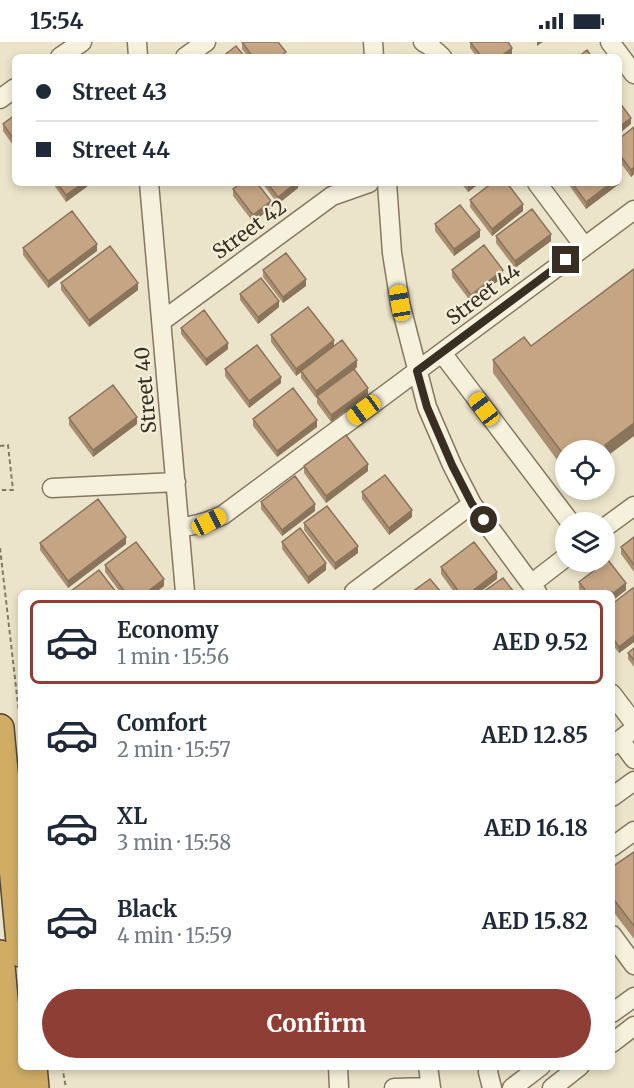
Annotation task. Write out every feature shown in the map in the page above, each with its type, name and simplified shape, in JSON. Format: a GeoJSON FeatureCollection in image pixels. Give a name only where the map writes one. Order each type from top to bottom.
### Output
{"type":"FeatureCollection","features":[{"type":"Feature","properties":{"kind":"highway"},"geometry":{"type":"LineString","coordinates":[[0,728],[18,921]]}},
{"type":"Feature","properties":{"kind":"highway"},"geometry":{"type":"LineString","coordinates":[[0,954],[12,1088]]}},
{"type":"Feature","properties":{"kind":"highway"},"geometry":{"type":"LineString","coordinates":[[33,1070],[35,1088]]}},
{"type":"Feature","properties":{"kind":"street"},"geometry":{"type":"LineString","coordinates":[[64,54],[82,42]]}},
{"type":"Feature","properties":{"kind":"street"},"geometry":{"type":"LineString","coordinates":[[189,54],[206,42]]}},
{"type":"Feature","properties":{"kind":"street"},"geometry":{"type":"LineString","coordinates":[[423,42],[439,54]]}},
{"type":"Feature","properties":{"kind":"street"},"geometry":{"type":"LineString","coordinates":[[622,58],[634,74]]}},
{"type":"Feature","properties":{"kind":"street","name":"Street 40"},"geometry":{"type":"LineString","coordinates":[[149,186],[185,590]]}},
{"type":"Feature","properties":{"kind":"street","name":"Street 42"},"geometry":{"type":"LineString","coordinates":[[162,321],[333,196],[361,186]]}},
{"type":"Feature","properties":{"kind":"street"},"geometry":{"type":"LineString","coordinates":[[387,186],[392,253],[400,303],[427,407],[452,465],[472,504],[534,588],[555,568]]}},
{"type":"Feature","properties":{"kind":"street"},"geometry":{"type":"LineString","coordinates":[[539,186],[584,246]]}},
{"type":"Feature","properties":{"kind":"street","name":"Street 44"},"geometry":{"type":"LineString","coordinates":[[180,527],[195,526],[223,515],[634,210]]}},
{"type":"Feature","properties":{"kind":"street"},"geometry":{"type":"LineString","coordinates":[[442,353],[562,512]]}},
{"type":"Feature","properties":{"kind":"street"},"geometry":{"type":"LineString","coordinates":[[52,488],[176,482]]}},
{"type":"Feature","properties":{"kind":"street"},"geometry":{"type":"LineString","coordinates":[[359,590],[472,504]]}},
{"type":"Feature","properties":{"kind":"street"},"geometry":{"type":"LineString","coordinates":[[615,520],[634,506]]}},
{"type":"Feature","properties":{"kind":"street"},"geometry":{"type":"LineString","coordinates":[[615,698],[634,723]]}},
{"type":"Feature","properties":{"kind":"street"},"geometry":{"type":"LineString","coordinates":[[622,738],[634,759]]}},
{"type":"Feature","properties":{"kind":"street"},"geometry":{"type":"LineString","coordinates":[[615,795],[634,781]]}},
{"type":"Feature","properties":{"kind":"street"},"geometry":{"type":"LineString","coordinates":[[615,845],[634,831]]}},
{"type":"Feature","properties":{"kind":"street"},"geometry":{"type":"LineString","coordinates":[[615,939],[634,965]]}},
{"type":"Feature","properties":{"kind":"street"},"geometry":{"type":"LineString","coordinates":[[615,1011],[634,997]]}},
{"type":"Feature","properties":{"kind":"street"},"geometry":{"type":"LineString","coordinates":[[615,1041],[634,1026]]}},
{"type":"Feature","properties":{"kind":"street"},"geometry":{"type":"LineString","coordinates":[[41,1070],[44,1088]]}},
{"type":"Feature","properties":{"kind":"street"},"geometry":{"type":"LineString","coordinates":[[338,1070],[339,1088]]}},
{"type":"Feature","properties":{"kind":"street"},"geometry":{"type":"LineString","coordinates":[[394,1088],[431,1088],[429,1070]]}},
{"type":"Feature","properties":{"kind":"street"},"geometry":{"type":"LineString","coordinates":[[488,1070],[492,1088]]}},
{"type":"Feature","properties":{"kind":"street"},"geometry":{"type":"LineString","coordinates":[[512,1088],[536,1070]]}},
{"type":"Feature","properties":{"kind":"street"},"geometry":{"type":"LineString","coordinates":[[552,1088],[575,1077]]}},
{"type":"Feature","properties":{"kind":"path"},"geometry":{"type":"LineString","coordinates":[[0,446],[8,445],[14,490],[0,490]]}},
{"type":"Feature","properties":{"kind":"path"},"geometry":{"type":"LineString","coordinates":[[0,548],[18,702]]}},
{"type":"Feature","properties":{"kind":"path"},"geometry":{"type":"LineString","coordinates":[[63,1070],[66,1088]]}},
{"type":"Feature","properties":{"kind":"building"},"geometry":{"type":"Polygon","coordinates":[[[242,42],[278,42],[286,52],[284,54],[251,54],[242,42]]]}},
{"type":"Feature","properties":{"kind":"building"},"geometry":{"type":"Polygon","coordinates":[[[470,42],[508,42],[512,48],[504,54],[480,54],[470,42]]]}},
{"type":"Feature","properties":{"kind":"building"},"geometry":{"type":"Polygon","coordinates":[[[236,46],[243,54],[226,54],[236,46]]]}},
{"type":"Feature","properties":{"kind":"building"},"geometry":{"type":"Polygon","coordinates":[[[622,106],[631,118],[622,125],[622,106]]]}},
{"type":"Feature","properties":{"kind":"building"},"geometry":{"type":"Polygon","coordinates":[[[12,117],[12,137],[3,124],[12,117]]]}},
{"type":"Feature","properties":{"kind":"building"},"geometry":{"type":"Polygon","coordinates":[[[634,127],[634,167],[631,170],[622,158],[622,136],[634,127]]]}},
{"type":"Feature","properties":{"kind":"building"},"geometry":{"type":"Polygon","coordinates":[[[59,186],[79,186],[66,195],[59,186]]]}},
{"type":"Feature","properties":{"kind":"building"},"geometry":{"type":"Polygon","coordinates":[[[237,186],[259,186],[271,201],[253,215],[233,189],[237,186]]]}},
{"type":"Feature","properties":{"kind":"building"},"geometry":{"type":"Polygon","coordinates":[[[269,186],[292,186],[278,197],[269,186]]]}},
{"type":"Feature","properties":{"kind":"building"},"geometry":{"type":"Polygon","coordinates":[[[488,186],[509,186],[523,204],[492,229],[470,200],[488,186]]]}},
{"type":"Feature","properties":{"kind":"building"},"geometry":{"type":"Polygon","coordinates":[[[574,186],[607,186],[586,202],[574,186]]]}},
{"type":"Feature","properties":{"kind":"building"},"geometry":{"type":"Polygon","coordinates":[[[460,205],[480,230],[454,249],[435,224],[460,205]]]}},
{"type":"Feature","properties":{"kind":"building"},"geometry":{"type":"Polygon","coordinates":[[[532,209],[551,234],[515,261],[496,236],[532,209]]]}},
{"type":"Feature","properties":{"kind":"building"},"geometry":{"type":"Polygon","coordinates":[[[72,211],[97,244],[48,281],[23,248],[72,211]]]}},
{"type":"Feature","properties":{"kind":"building"},"geometry":{"type":"Polygon","coordinates":[[[484,245],[503,270],[471,295],[452,270],[484,245]]]}},
{"type":"Feature","properties":{"kind":"building"},"geometry":{"type":"Polygon","coordinates":[[[110,246],[138,283],[89,320],[61,283],[110,246]]]}},
{"type":"Feature","properties":{"kind":"building"},"geometry":{"type":"Polygon","coordinates":[[[286,253],[306,279],[283,297],[263,270],[286,253]]]}},
{"type":"Feature","properties":{"kind":"building"},"geometry":{"type":"Polygon","coordinates":[[[634,269],[634,423],[612,440],[555,440],[555,443],[493,360],[524,337],[531,346],[634,269]]]}},
{"type":"Feature","properties":{"kind":"building"},"geometry":{"type":"Polygon","coordinates":[[[261,278],[279,301],[258,317],[240,294],[261,278]]]}},
{"type":"Feature","properties":{"kind":"building"},"geometry":{"type":"Polygon","coordinates":[[[308,307],[334,340],[296,369],[271,335],[308,307]]]}},
{"type":"Feature","properties":{"kind":"building"},"geometry":{"type":"Polygon","coordinates":[[[204,310],[228,343],[206,359],[181,328],[204,310]]]}},
{"type":"Feature","properties":{"kind":"building"},"geometry":{"type":"Polygon","coordinates":[[[342,340],[357,360],[316,391],[301,371],[342,340]]]}},
{"type":"Feature","properties":{"kind":"building"},"geometry":{"type":"Polygon","coordinates":[[[257,345],[281,377],[249,401],[225,369],[257,345]]]}},
{"type":"Feature","properties":{"kind":"building"},"geometry":{"type":"Polygon","coordinates":[[[354,369],[368,388],[331,415],[317,396],[354,369]]]}},
{"type":"Feature","properties":{"kind":"building"},"geometry":{"type":"Polygon","coordinates":[[[113,385],[137,417],[93,450],[69,418],[113,385]]]}},
{"type":"Feature","properties":{"kind":"building"},"geometry":{"type":"Polygon","coordinates":[[[293,388],[317,420],[277,451],[253,419],[293,388]]]}},
{"type":"Feature","properties":{"kind":"building"},"geometry":{"type":"Polygon","coordinates":[[[346,435],[368,464],[326,496],[304,466],[346,435]]]}},
{"type":"Feature","properties":{"kind":"building"},"geometry":{"type":"Polygon","coordinates":[[[385,475],[412,510],[389,528],[362,492],[385,475]]]}},
{"type":"Feature","properties":{"kind":"building"},"geometry":{"type":"Polygon","coordinates":[[[295,476],[315,504],[282,530],[261,502],[295,476]]]}},
{"type":"Feature","properties":{"kind":"building"},"geometry":{"type":"Polygon","coordinates":[[[98,499],[126,537],[68,581],[40,543],[98,499]]]}},
{"type":"Feature","properties":{"kind":"building"},"geometry":{"type":"Polygon","coordinates":[[[327,506],[358,546],[335,563],[304,523],[327,506]]]}},
{"type":"Feature","properties":{"kind":"building"},"geometry":{"type":"Polygon","coordinates":[[[300,528],[326,563],[308,577],[282,542],[300,528]]]}},
{"type":"Feature","properties":{"kind":"building"},"geometry":{"type":"Polygon","coordinates":[[[634,537],[634,565],[621,547],[634,537]]]}},
{"type":"Feature","properties":{"kind":"building"},"geometry":{"type":"Polygon","coordinates":[[[136,542],[164,579],[150,590],[124,590],[105,565],[136,542]]]}},
{"type":"Feature","properties":{"kind":"building"},"geometry":{"type":"Polygon","coordinates":[[[474,542],[497,572],[474,590],[458,590],[441,567],[474,542]]]}},
{"type":"Feature","properties":{"kind":"building"},"geometry":{"type":"Polygon","coordinates":[[[615,569],[626,583],[615,592],[585,590],[579,582],[592,572],[615,572],[615,569]]]}},
{"type":"Feature","properties":{"kind":"building"},"geometry":{"type":"Polygon","coordinates":[[[99,570],[114,590],[72,590],[99,570]]]}},
{"type":"Feature","properties":{"kind":"building"},"geometry":{"type":"Polygon","coordinates":[[[503,578],[512,590],[486,590],[503,578]]]}},
{"type":"Feature","properties":{"kind":"building"},"geometry":{"type":"Polygon","coordinates":[[[430,579],[439,590],[415,590],[430,579]]]}},
{"type":"Feature","properties":{"kind":"building"},"geometry":{"type":"Polygon","coordinates":[[[633,588],[634,635],[619,647],[615,641],[615,602],[633,588]]]}},
{"type":"Feature","properties":{"kind":"building"},"geometry":{"type":"Polygon","coordinates":[[[634,648],[634,660],[628,653],[634,648]]]}},
{"type":"Feature","properties":{"kind":"building"},"geometry":{"type":"Polygon","coordinates":[[[634,852],[634,926],[615,901],[615,865],[634,852]]]}},
{"type":"Feature","properties":{"kind":"route"},"geometry":{"type":"LineString","coordinates":[[484,520],[472,504],[452,465],[427,407],[417,371],[566,260]]}}]}
